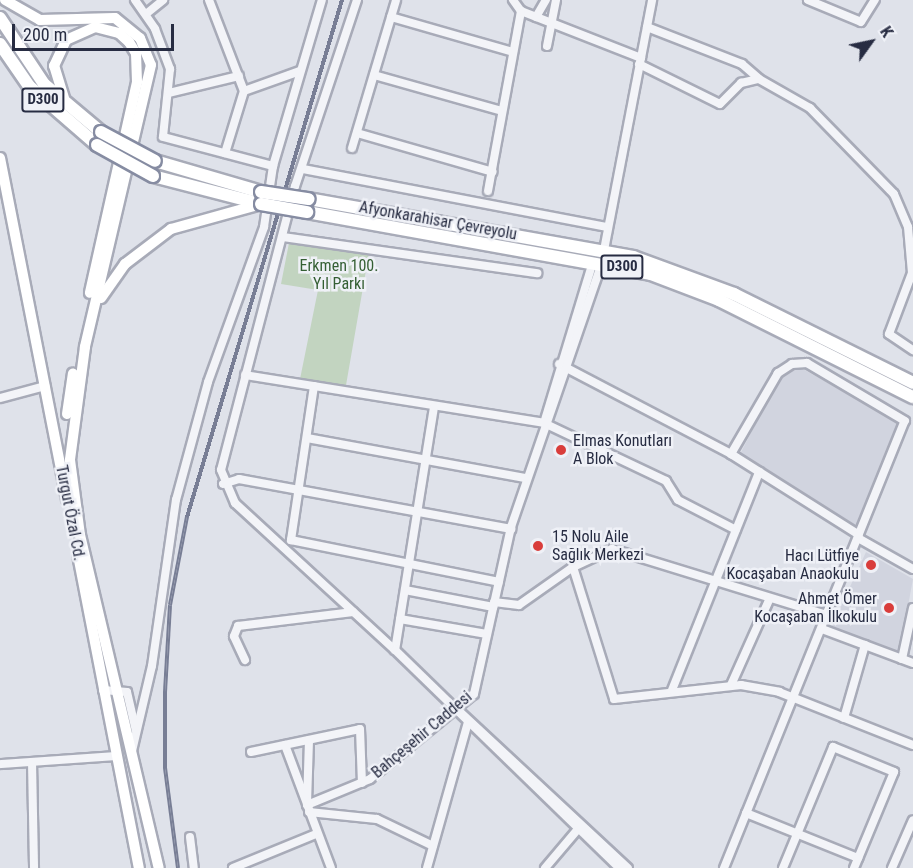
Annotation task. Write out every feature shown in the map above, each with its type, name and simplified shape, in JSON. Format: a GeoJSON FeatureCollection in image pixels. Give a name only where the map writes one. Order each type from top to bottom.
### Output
{"type":"FeatureCollection","features":[{"type":"Feature","properties":{"kind":"highway","name":"Afyonkarahisar Çevreyolu"},"geometry":{"type":"LineString","coordinates":[[0,18],[38,76],[72,111],[101,132],[155,161],[307,212],[598,262],[719,300],[913,397]]}},
{"type":"Feature","properties":{"kind":"highway","name":"Afyonkarahisar Çevreyolu"},"geometry":{"type":"LineString","coordinates":[[0,44],[29,86],[97,145],[153,176],[261,198],[308,199],[604,250],[723,290],[913,383]]}},
{"type":"Feature","properties":{"kind":"main road"},"geometry":{"type":"LineString","coordinates":[[5,0],[40,20],[115,18],[129,27],[147,52],[149,86],[94,308],[71,427],[69,488]]}},
{"type":"Feature","properties":{"kind":"main road"},"geometry":{"type":"LineString","coordinates":[[69,488],[68,394],[139,68],[136,54],[119,33],[85,29],[59,49],[56,85],[72,111]]}},
{"type":"Feature","properties":{"kind":"main road","name":"Turgut Özal Cd."},"geometry":{"type":"LineString","coordinates":[[0,158],[45,386],[159,868]]}},
{"type":"Feature","properties":{"kind":"main road"},"geometry":{"type":"LineString","coordinates":[[94,308],[125,264],[166,232],[194,218],[261,198]]}},
{"type":"Feature","properties":{"kind":"main road","name":"Turgut Özal Cd."},"geometry":{"type":"LineString","coordinates":[[69,488],[103,690],[140,868]]}},
{"type":"Feature","properties":{"kind":"street"},"geometry":{"type":"LineString","coordinates":[[135,0],[146,14],[170,69],[163,136],[273,166]]}},
{"type":"Feature","properties":{"kind":"street"},"geometry":{"type":"LineString","coordinates":[[146,14],[163,0]]}},
{"type":"Feature","properties":{"kind":"street"},"geometry":{"type":"LineString","coordinates":[[208,0],[244,91],[225,153]]}},
{"type":"Feature","properties":{"kind":"street"},"geometry":{"type":"LineString","coordinates":[[131,756],[137,734],[176,500],[208,382],[264,227],[273,166],[322,0]]}},
{"type":"Feature","properties":{"kind":"street"},"geometry":{"type":"LineString","coordinates":[[357,0],[283,237],[222,460],[223,484],[235,503],[628,868]]}},
{"type":"Feature","properties":{"kind":"street"},"geometry":{"type":"LineString","coordinates":[[352,148],[396,0]]}},
{"type":"Feature","properties":{"kind":"street"},"geometry":{"type":"LineString","coordinates":[[513,0],[521,11],[640,61],[720,104],[741,83],[759,79]]}},
{"type":"Feature","properties":{"kind":"street"},"geometry":{"type":"LineString","coordinates":[[536,17],[546,0]]}},
{"type":"Feature","properties":{"kind":"street"},"geometry":{"type":"LineString","coordinates":[[547,46],[556,0]]}},
{"type":"Feature","properties":{"kind":"street"},"geometry":{"type":"LineString","coordinates":[[604,250],[652,0]]}},
{"type":"Feature","properties":{"kind":"street"},"geometry":{"type":"LineString","coordinates":[[808,0],[861,22],[875,0]]}},
{"type":"Feature","properties":{"kind":"street"},"geometry":{"type":"LineString","coordinates":[[488,191],[521,11]]}},
{"type":"Feature","properties":{"kind":"street"},"geometry":{"type":"LineString","coordinates":[[391,17],[513,52]]}},
{"type":"Feature","properties":{"kind":"street"},"geometry":{"type":"LineString","coordinates":[[647,27],[742,64],[759,79],[810,108],[899,202],[908,227],[912,273],[889,333],[913,350]]}},
{"type":"Feature","properties":{"kind":"street"},"geometry":{"type":"LineString","coordinates":[[244,91],[300,71]]}},
{"type":"Feature","properties":{"kind":"street"},"geometry":{"type":"LineString","coordinates":[[374,75],[502,111]]}},
{"type":"Feature","properties":{"kind":"street"},"geometry":{"type":"LineString","coordinates":[[169,93],[239,76]]}},
{"type":"Feature","properties":{"kind":"street"},"geometry":{"type":"LineString","coordinates":[[357,133],[493,172]]}},
{"type":"Feature","properties":{"kind":"street"},"geometry":{"type":"LineString","coordinates":[[303,169],[608,227]]}},
{"type":"Feature","properties":{"kind":"street"},"geometry":{"type":"LineString","coordinates":[[283,237],[537,273]]}},
{"type":"Feature","properties":{"kind":"street","name":"Bahçeşehir Caddesi"},"geometry":{"type":"LineString","coordinates":[[308,809],[362,783],[474,694],[511,529],[598,262]]}},
{"type":"Feature","properties":{"kind":"street"},"geometry":{"type":"LineString","coordinates":[[724,868],[905,421],[900,413],[807,363],[792,364],[778,373],[731,454]]}},
{"type":"Feature","properties":{"kind":"street"},"geometry":{"type":"LineString","coordinates":[[563,366],[731,454],[913,569]]}},
{"type":"Feature","properties":{"kind":"street"},"geometry":{"type":"LineString","coordinates":[[245,375],[544,423],[666,481],[678,500],[736,530]]}},
{"type":"Feature","properties":{"kind":"street"},"geometry":{"type":"LineString","coordinates":[[0,398],[45,386]]}},
{"type":"Feature","properties":{"kind":"street"},"geometry":{"type":"LineString","coordinates":[[314,386],[291,540],[499,582]]}},
{"type":"Feature","properties":{"kind":"street"},"geometry":{"type":"LineString","coordinates":[[395,650],[434,406]]}},
{"type":"Feature","properties":{"kind":"street"},"geometry":{"type":"LineString","coordinates":[[307,438],[426,457],[526,478]]}},
{"type":"Feature","properties":{"kind":"street"},"geometry":{"type":"LineString","coordinates":[[672,690],[759,472]]}},
{"type":"Feature","properties":{"kind":"street"},"geometry":{"type":"LineString","coordinates":[[223,484],[239,480],[511,529]]}},
{"type":"Feature","properties":{"kind":"street"},"geometry":{"type":"LineString","coordinates":[[405,590],[494,605],[519,605],[573,567],[612,549],[827,615]]}},
{"type":"Feature","properties":{"kind":"street"},"geometry":{"type":"LineString","coordinates":[[573,567],[614,699],[672,690],[731,685],[794,698],[913,746]]}},
{"type":"Feature","properties":{"kind":"street"},"geometry":{"type":"LineString","coordinates":[[731,685],[770,598]]}},
{"type":"Feature","properties":{"kind":"street"},"geometry":{"type":"LineString","coordinates":[[902,659],[913,608]]}},
{"type":"Feature","properties":{"kind":"street"},"geometry":{"type":"LineString","coordinates":[[244,660],[234,636],[238,626],[353,612]]}},
{"type":"Feature","properties":{"kind":"street"},"geometry":{"type":"LineString","coordinates":[[400,619],[487,634]]}},
{"type":"Feature","properties":{"kind":"street"},"geometry":{"type":"LineString","coordinates":[[822,628],[913,663]]}},
{"type":"Feature","properties":{"kind":"street"},"geometry":{"type":"LineString","coordinates":[[844,718],[865,645]]}},
{"type":"Feature","properties":{"kind":"street"},"geometry":{"type":"LineString","coordinates":[[103,690],[116,689],[127,692],[137,734]]}},
{"type":"Feature","properties":{"kind":"street"},"geometry":{"type":"LineString","coordinates":[[468,721],[619,868]]}},
{"type":"Feature","properties":{"kind":"street"},"geometry":{"type":"LineString","coordinates":[[428,868],[468,721]]}},
{"type":"Feature","properties":{"kind":"street"},"geometry":{"type":"LineString","coordinates":[[251,752],[360,729],[362,783]]}},
{"type":"Feature","properties":{"kind":"street"},"geometry":{"type":"LineString","coordinates":[[308,809],[309,740]]}},
{"type":"Feature","properties":{"kind":"street"},"geometry":{"type":"LineString","coordinates":[[285,746],[316,834],[331,868]]}},
{"type":"Feature","properties":{"kind":"street"},"geometry":{"type":"LineString","coordinates":[[783,868],[833,747],[894,772],[854,868]]}},
{"type":"Feature","properties":{"kind":"street"},"geometry":{"type":"LineString","coordinates":[[0,764],[116,756]]}},
{"type":"Feature","properties":{"kind":"street"},"geometry":{"type":"LineString","coordinates":[[32,762],[34,868]]}},
{"type":"Feature","properties":{"kind":"street"},"geometry":{"type":"LineString","coordinates":[[308,809],[377,819],[434,846]]}},
{"type":"Feature","properties":{"kind":"street"},"geometry":{"type":"LineString","coordinates":[[746,813],[858,858]]}},
{"type":"Feature","properties":{"kind":"street"},"geometry":{"type":"LineString","coordinates":[[892,868],[910,837],[913,820]]}},
{"type":"Feature","properties":{"kind":"street"},"geometry":{"type":"LineString","coordinates":[[545,868],[578,829]]}},
{"type":"Feature","properties":{"kind":"street"},"geometry":{"type":"LineString","coordinates":[[233,868],[316,834]]}},
{"type":"Feature","properties":{"kind":"street"},"geometry":{"type":"LineString","coordinates":[[190,837],[194,868]]}},
{"type":"Feature","properties":{"kind":"shaded area"},"geometry":{"type":"Polygon","coordinates":[[[801,368],[898,422],[857,524],[850,526],[739,456],[781,375],[801,368]]]}},
{"type":"Feature","properties":{"kind":"shaded area"},"geometry":{"type":"Polygon","coordinates":[[[866,552],[913,579],[900,649],[895,653],[832,626],[866,552]]]}},
{"type":"Feature","properties":{"kind":"green space","name":"Erkmen 100. Yıl Parkı"},"geometry":{"type":"Polygon","coordinates":[[[289,243],[369,253],[345,391],[299,384],[318,290],[281,284],[289,243]]]}},
{"type":"Feature","properties":{"kind":"railway"},"geometry":{"type":"LineString","coordinates":[[178,868],[165,768],[165,692],[170,605],[187,517],[342,0]]}},
{"type":"Feature","properties":{"kind":"place","name":"Elmas Konutları A Blok"},"geometry":{"type":"Point","coordinates":[561,450]}},
{"type":"Feature","properties":{"kind":"place","name":"15 Nolu Aile Sağlık Merkezi"},"geometry":{"type":"Point","coordinates":[538,546]}},
{"type":"Feature","properties":{"kind":"place","name":"Hacı Lütfiye Kocaşaban Anaokulu"},"geometry":{"type":"Point","coordinates":[871,565]}},
{"type":"Feature","properties":{"kind":"place","name":"Ahmet Ömer Kocaşaban İlkokulu"},"geometry":{"type":"Point","coordinates":[889,608]}}]}
